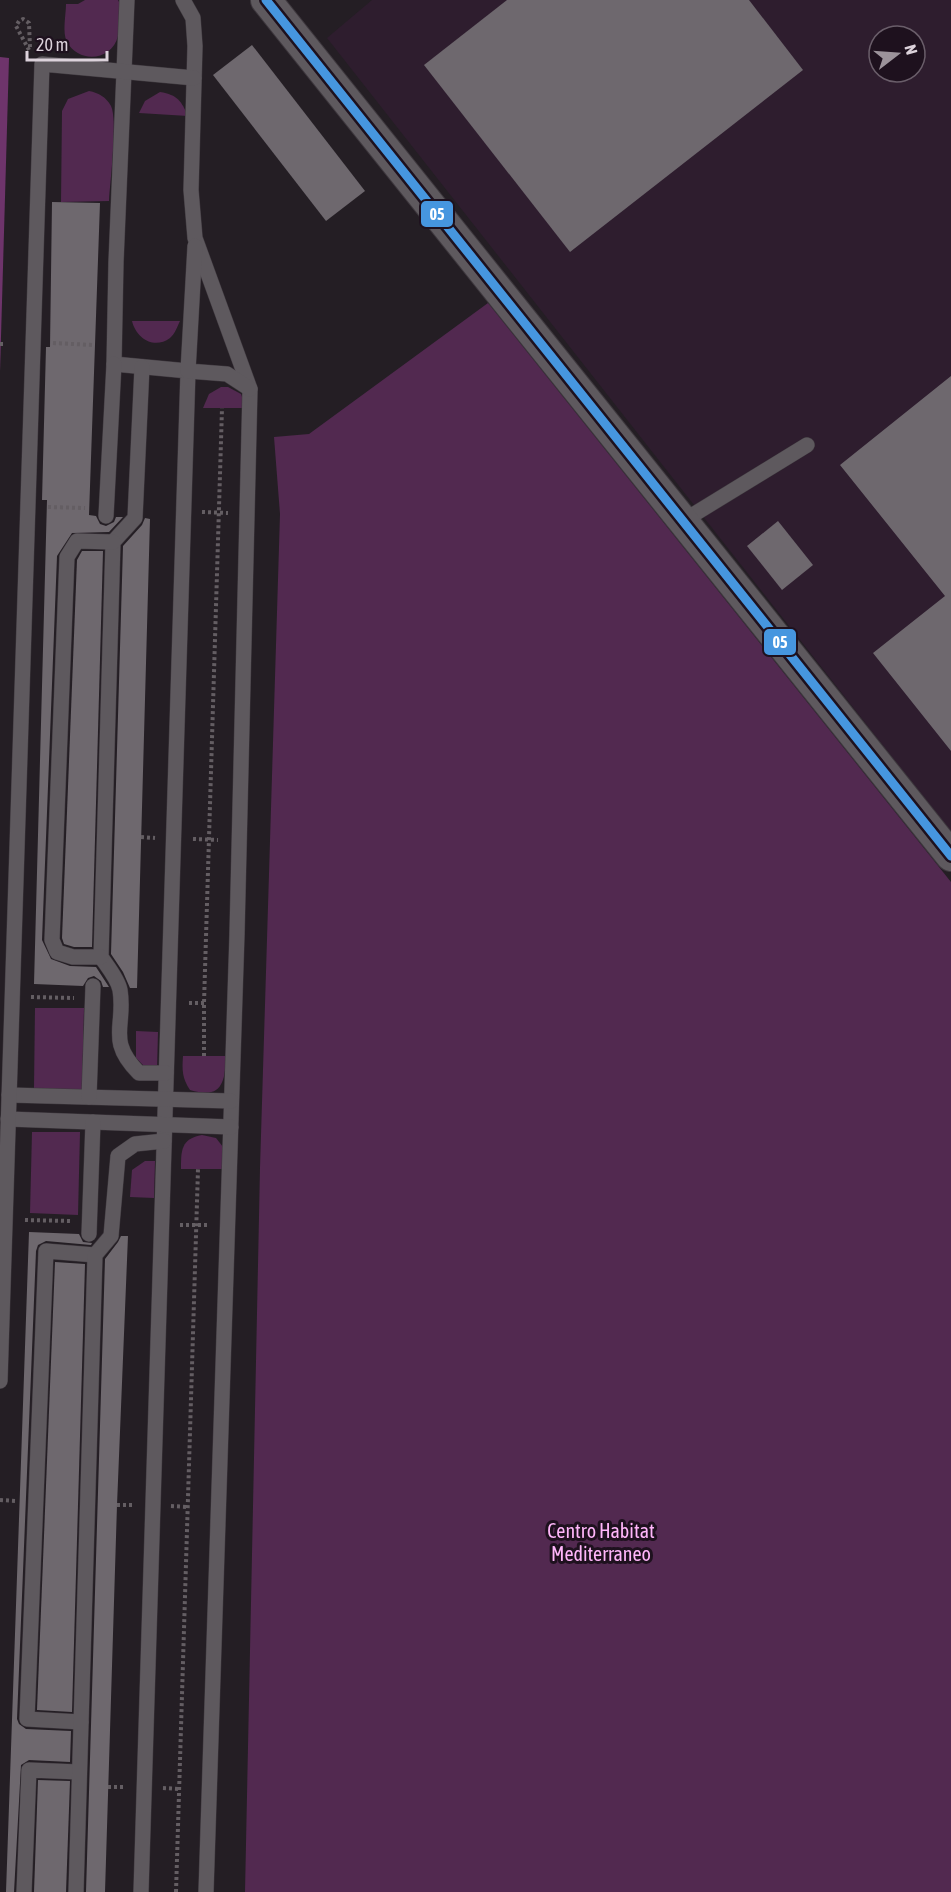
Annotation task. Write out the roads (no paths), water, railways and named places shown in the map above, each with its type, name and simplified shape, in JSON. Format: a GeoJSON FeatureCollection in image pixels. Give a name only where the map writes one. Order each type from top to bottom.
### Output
{"type":"FeatureCollection","features":[{"type":"Feature","properties":{"kind":"street"},"geometry":{"type":"LineString","coordinates":[[266,0],[951,856]]}},
{"type":"Feature","properties":{"kind":"lane"},"geometry":{"type":"LineString","coordinates":[[107,513],[127,0]]}},
{"type":"Feature","properties":{"kind":"lane"},"geometry":{"type":"LineString","coordinates":[[141,1892],[188,371],[195,238],[191,190],[193,18],[183,0]]}},
{"type":"Feature","properties":{"kind":"lane"},"geometry":{"type":"LineString","coordinates":[[0,1381],[42,64],[194,78]]}},
{"type":"Feature","properties":{"kind":"lane"},"geometry":{"type":"LineString","coordinates":[[195,238],[250,389],[231,1127],[206,1892]]}},
{"type":"Feature","properties":{"kind":"lane"},"geometry":{"type":"LineString","coordinates":[[114,364],[227,374],[250,389]]}},
{"type":"Feature","properties":{"kind":"lane"},"geometry":{"type":"LineString","coordinates":[[142,367],[135,518],[113,542],[101,957],[120,988],[119,1045],[128,1062],[139,1073],[166,1073]]}},
{"type":"Feature","properties":{"kind":"lane"},"geometry":{"type":"LineString","coordinates":[[684,521],[807,445]]}},
{"type":"Feature","properties":{"kind":"lane"},"geometry":{"type":"LineString","coordinates":[[101,957],[73,957],[57,952],[52,940],[67,557],[77,541],[113,542]]}},
{"type":"Feature","properties":{"kind":"lane"},"geometry":{"type":"LineString","coordinates":[[89,1097],[93,993]]}},
{"type":"Feature","properties":{"kind":"lane"},"geometry":{"type":"LineString","coordinates":[[9,1095],[231,1101]]}},
{"type":"Feature","properties":{"kind":"lane"},"geometry":{"type":"LineString","coordinates":[[8,1119],[231,1127]]}},
{"type":"Feature","properties":{"kind":"lane"},"geometry":{"type":"LineString","coordinates":[[89,1228],[93,1122]]}},
{"type":"Feature","properties":{"kind":"lane"},"geometry":{"type":"LineString","coordinates":[[76,1892],[95,1255],[111,1236],[118,1156],[135,1144],[164,1141]]}},
{"type":"Feature","properties":{"kind":"lane"},"geometry":{"type":"LineString","coordinates":[[81,1722],[27,1719],[46,1251],[95,1255]]}},
{"type":"Feature","properties":{"kind":"lane"},"geometry":{"type":"LineString","coordinates":[[24,1892],[29,1770],[80,1772]]}},
{"type":"Feature","properties":{"kind":"park label","name":"Centro Habitat Mediterraneo"},"geometry":{"type":"Point","coordinates":[601,1542]}}]}
